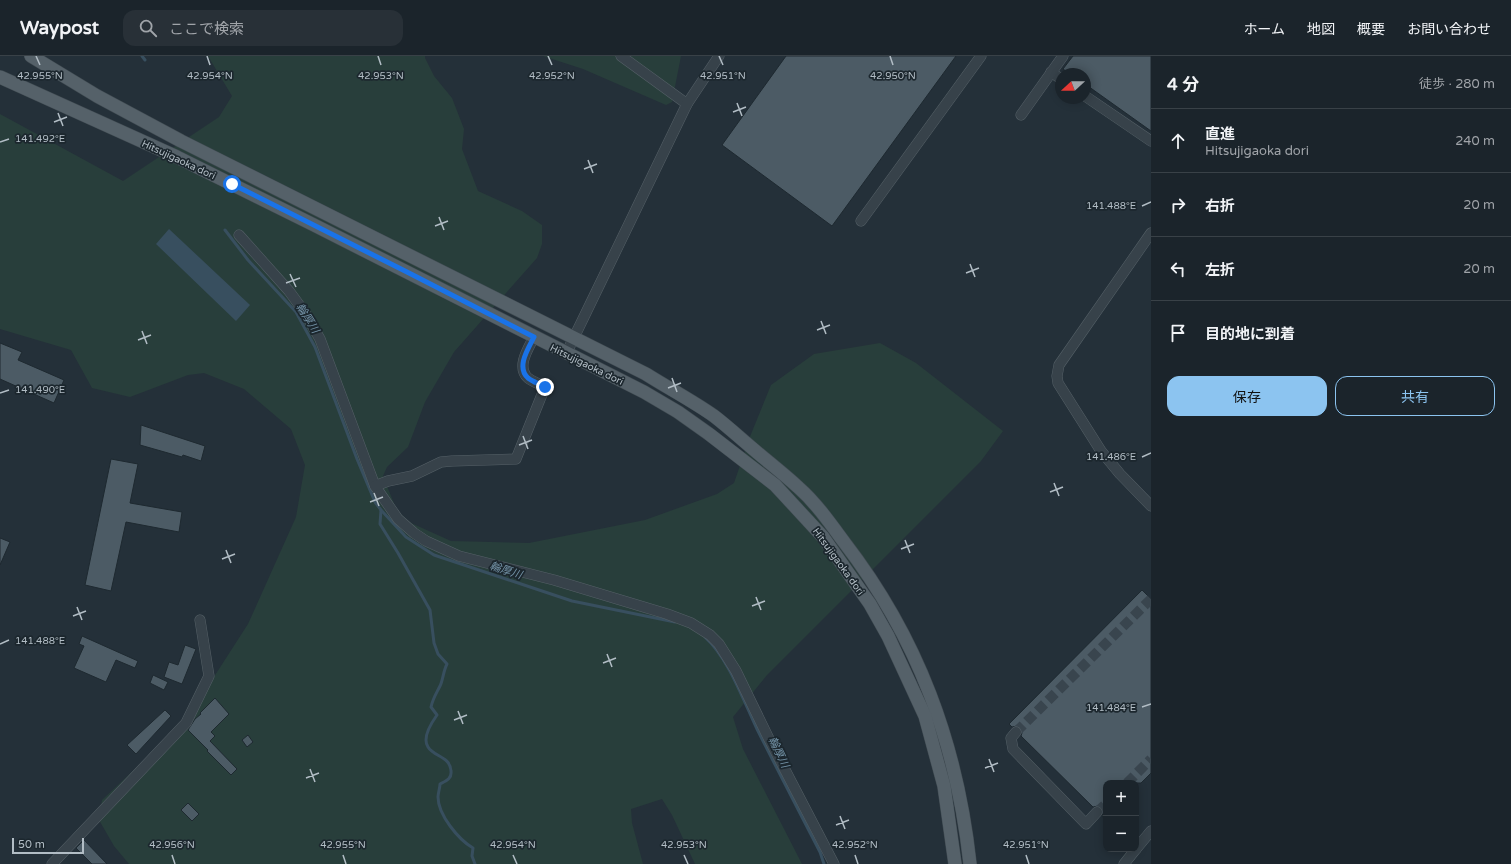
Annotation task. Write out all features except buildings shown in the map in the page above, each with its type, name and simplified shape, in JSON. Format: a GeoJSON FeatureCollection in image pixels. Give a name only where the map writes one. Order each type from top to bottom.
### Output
{"type":"FeatureCollection","features":[{"type":"Feature","properties":{"kind":"main road","name":"Hitsujigaoka dori"},"geometry":{"type":"LineString","coordinates":[[31,56],[97,96],[181,141],[646,374],[714,416],[800,488],[830,522],[879,590],[902,631],[924,679],[938,712],[959,788],[967,832],[970,864]]}},
{"type":"Feature","properties":{"kind":"main road","name":"Hitsujigaoka dori"},"geometry":{"type":"LineString","coordinates":[[0,77],[177,158],[314,225],[566,354],[644,392],[678,412],[709,434],[775,485],[823,536],[870,604],[888,636],[924,716],[944,786],[956,864]]}},
{"type":"Feature","properties":{"kind":"street"},"geometry":{"type":"LineString","coordinates":[[621,56],[687,104]]}},
{"type":"Feature","properties":{"kind":"street"},"geometry":{"type":"LineString","coordinates":[[566,354],[687,104],[719,56]]}},
{"type":"Feature","properties":{"kind":"street"},"geometry":{"type":"LineString","coordinates":[[861,221],[982,56]]}},
{"type":"Feature","properties":{"kind":"street"},"geometry":{"type":"LineString","coordinates":[[1021,115],[1062,56]]}},
{"type":"Feature","properties":{"kind":"street"},"geometry":{"type":"LineString","coordinates":[[1051,72],[1055,75]]}},
{"type":"Feature","properties":{"kind":"street"},"geometry":{"type":"LineString","coordinates":[[1091,100],[1151,141]]}},
{"type":"Feature","properties":{"kind":"street"},"geometry":{"type":"LineString","coordinates":[[1151,233],[1059,365],[1057,376],[1058,383],[1101,451],[1120,474],[1151,506]]}},
{"type":"Feature","properties":{"kind":"street"},"geometry":{"type":"LineString","coordinates":[[239,235],[289,291],[305,313],[320,339],[375,486],[398,519],[426,541],[459,556],[554,580],[667,614],[690,623],[710,635],[719,644],[736,671],[769,739],[834,864]]}},
{"type":"Feature","properties":{"kind":"street"},"geometry":{"type":"LineString","coordinates":[[375,486],[388,481],[412,476],[441,462],[516,458],[545,387],[529,379],[523,367],[523,360],[534,337]]}},
{"type":"Feature","properties":{"kind":"street"},"geometry":{"type":"LineString","coordinates":[[52,864],[186,723],[209,676],[200,620]]}},
{"type":"Feature","properties":{"kind":"street"},"geometry":{"type":"LineString","coordinates":[[1016,732],[1011,738],[1013,749],[1086,824],[1097,812]]}},
{"type":"Feature","properties":{"kind":"street"},"geometry":{"type":"LineString","coordinates":[[1139,845],[1151,830]]}},
{"type":"Feature","properties":{"kind":"street"},"geometry":{"type":"LineString","coordinates":[[1124,864],[1134,852]]}},
{"type":"Feature","properties":{"kind":"green space"},"geometry":{"type":"Polygon","coordinates":[[[208,56],[425,56],[434,76],[452,98],[464,129],[462,149],[478,191],[522,211],[542,225],[542,244],[537,258],[454,352],[425,402],[408,447],[387,467],[383,476],[397,511],[411,523],[451,541],[529,543],[645,520],[717,494],[734,483],[749,439],[771,385],[814,354],[880,343],[916,363],[1003,431],[981,461],[767,675],[733,717],[743,749],[802,864],[695,864],[672,815],[662,799],[631,809],[632,823],[643,864],[129,864],[114,846],[99,820],[102,800],[167,739],[201,697],[248,624],[296,517],[305,465],[291,429],[244,389],[204,373],[188,375],[130,397],[92,388],[71,350],[0,329],[0,114],[123,181],[219,117],[232,96],[208,56]]]}},
{"type":"Feature","properties":{"kind":"green space"},"geometry":{"type":"Polygon","coordinates":[[[543,56],[681,56],[672,102],[666,105],[583,69],[543,56]]]}},
{"type":"Feature","properties":{"kind":"water"},"geometry":{"type":"Polygon","coordinates":[[[169,229],[250,305],[236,321],[156,244],[169,229]]]}},
{"type":"Feature","properties":{"kind":"waterway","name":"輪厚川"},"geometry":{"type":"LineString","coordinates":[[142,56],[145,60]]}},
{"type":"Feature","properties":{"kind":"waterway","name":"輪厚川"},"geometry":{"type":"LineString","coordinates":[[225,230],[248,260],[296,312],[315,347],[357,459],[375,502],[406,537],[434,555],[572,601],[675,622]]}},
{"type":"Feature","properties":{"kind":"waterway"},"geometry":{"type":"LineString","coordinates":[[381,510],[380,524],[430,610],[434,643],[438,654],[447,664],[441,684],[431,707],[437,715],[428,730],[426,743],[434,753],[445,759],[450,766],[450,778],[440,784],[438,797],[439,804],[445,819],[450,826],[467,844],[473,848],[472,856],[475,864]]}},
{"type":"Feature","properties":{"kind":"waterway","name":"輪厚川"},"geometry":{"type":"LineString","coordinates":[[705,637],[721,656],[735,680],[757,729],[820,852],[824,864]]}},
{"type":"Feature","properties":{"kind":"tunnel"},"geometry":{"type":"LineString","coordinates":[[1016,732],[1151,599]]}},
{"type":"Feature","properties":{"kind":"tunnel"},"geometry":{"type":"LineString","coordinates":[[1130,780],[1151,759]]}},
{"type":"Feature","properties":{"kind":"tunnel"},"geometry":{"type":"LineString","coordinates":[[1097,812],[1103,807]]}},
{"type":"Feature","properties":{"kind":"route"},"geometry":{"type":"LineString","coordinates":[[232,184],[534,337],[523,360],[523,367],[529,379],[545,387]]}}]}
